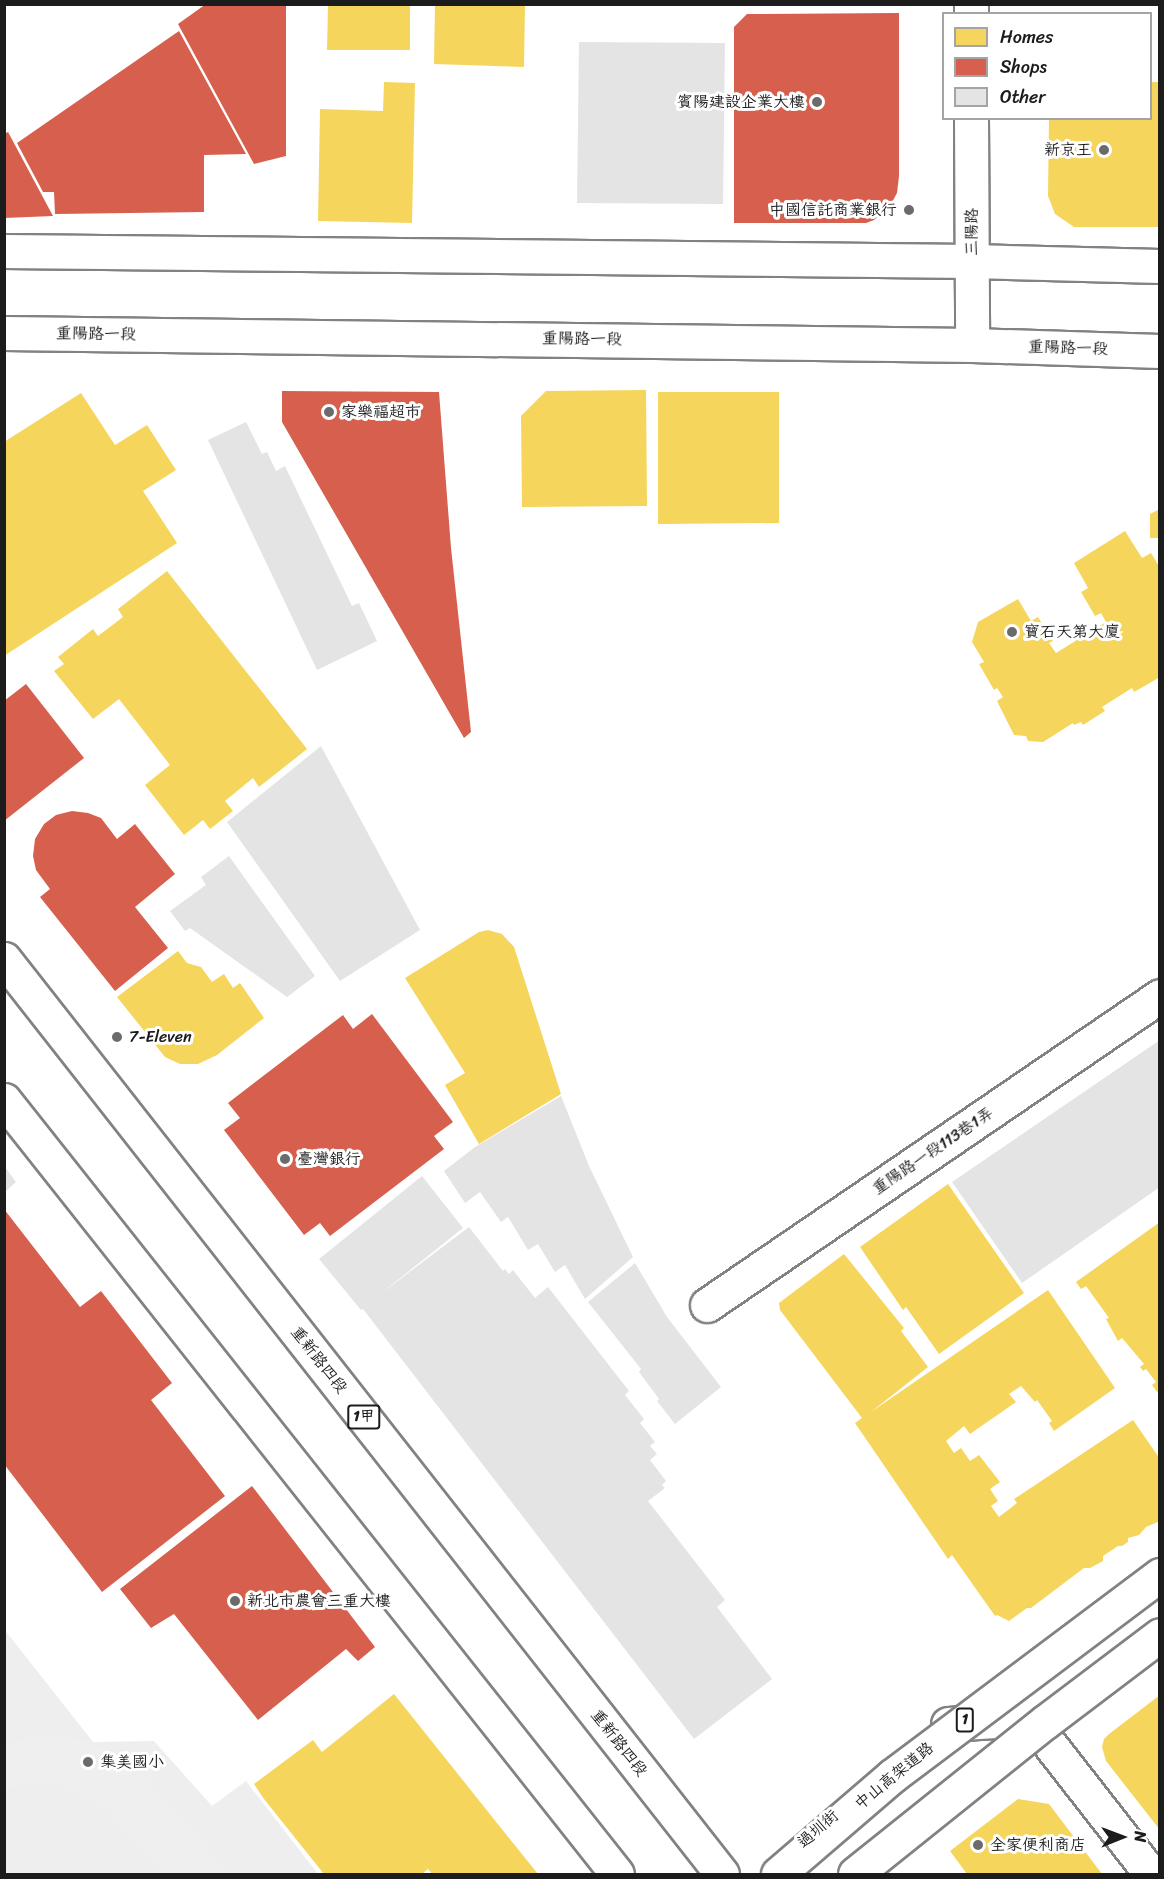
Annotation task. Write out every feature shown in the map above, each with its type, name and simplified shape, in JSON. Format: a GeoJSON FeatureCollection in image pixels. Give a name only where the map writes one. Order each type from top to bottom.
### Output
{"type":"FeatureCollection","features":[{"type":"Feature","properties":{"kind":"main road","name":"三陽路"},"geometry":{"type":"LineString","coordinates":[[971,120],[972,345]]}},
{"type":"Feature","properties":{"kind":"main road"},"geometry":{"type":"LineString","coordinates":[[4,251],[972,261],[1160,267]]}},
{"type":"Feature","properties":{"kind":"main road","name":"重陽路一段"},"geometry":{"type":"LineString","coordinates":[[4,333],[972,345],[1160,351]]}},
{"type":"Feature","properties":{"kind":"main road","name":"重新路四段"},"geometry":{"type":"LineString","coordinates":[[4,959],[722,1875]]}},
{"type":"Feature","properties":{"kind":"main road","name":"重陽路一段113巷1弄"},"geometry":{"type":"LineString","coordinates":[[707,1305],[1160,996]]}},
{"type":"Feature","properties":{"kind":"main road"},"geometry":{"type":"LineString","coordinates":[[4,1100],[617,1875]]}},
{"type":"Feature","properties":{"kind":"main road","name":"中山高架道路"},"geometry":{"type":"LineString","coordinates":[[778,1875],[892,1776],[1160,1575]]}},
{"type":"Feature","properties":{"kind":"main road","name":"過圳街"},"geometry":{"type":"LineString","coordinates":[[764,1875],[945,1724],[995,1720],[1050,1685],[1160,1601]]}},
{"type":"Feature","properties":{"kind":"main road"},"geometry":{"type":"LineString","coordinates":[[855,1875],[1045,1722],[1160,1635]]}},
{"type":"Feature","properties":{"kind":"main road","name":"1"},"geometry":{"type":"LineString","coordinates":[[868,1875],[982,1779],[995,1720]]}},
{"type":"Feature","properties":{"kind":"main road"},"geometry":{"type":"LineString","coordinates":[[1051,1746],[1151,1875]]}},
{"type":"Feature","properties":{"kind":"shaded area","name":"集美國小"},"geometry":{"type":"Polygon","coordinates":[[[4,1629],[93,1742],[154,1741],[212,1806],[246,1781],[318,1874],[5,1874],[4,1629]]]}},
{"type":"Feature","properties":{"kind":"shaded area"},"geometry":{"type":"Polygon","coordinates":[[[58,1736],[85,1740],[114,1752],[145,1776],[231,1874],[163,1874],[109,1812],[81,1795],[57,1785],[34,1782],[5,1790],[5,1745],[26,1738],[58,1736]]]}},
{"type":"Feature","properties":{"kind":"building: Homes"},"geometry":{"type":"Polygon","coordinates":[[[435,4],[525,4],[524,67],[434,64],[435,4]]]}},
{"type":"Feature","properties":{"kind":"building: Homes"},"geometry":{"type":"Polygon","coordinates":[[[328,5],[410,5],[410,50],[327,50],[328,5]]]}},
{"type":"Feature","properties":{"kind":"building: Homes"},"geometry":{"type":"Polygon","coordinates":[[[384,82],[415,83],[412,223],[318,221],[320,109],[383,111],[384,82]]]}},
{"type":"Feature","properties":{"kind":"building: Homes","name":"新京王"},"geometry":{"type":"Polygon","coordinates":[[[1152,82],[1160,82],[1160,227],[1074,227],[1055,214],[1048,196],[1049,120],[1152,120],[1152,82]]]}},
{"type":"Feature","properties":{"kind":"building: Homes"},"geometry":{"type":"Polygon","coordinates":[[[646,390],[647,506],[522,507],[521,416],[546,391],[646,390]]]}},
{"type":"Feature","properties":{"kind":"building: Homes"},"geometry":{"type":"Polygon","coordinates":[[[658,392],[779,392],[779,523],[658,524],[658,392]]]}},
{"type":"Feature","properties":{"kind":"building: Homes"},"geometry":{"type":"Polygon","coordinates":[[[81,393],[115,445],[147,425],[176,470],[143,491],[177,543],[4,656],[4,442],[81,393]]]}},
{"type":"Feature","properties":{"kind":"building: Homes"},"geometry":{"type":"Polygon","coordinates":[[[1160,509],[1160,538],[1150,538],[1150,514],[1160,509]]]}},
{"type":"Feature","properties":{"kind":"building: Homes","name":"寶石天第大廈"},"geometry":{"type":"Polygon","coordinates":[[[1125,531],[1142,558],[1151,553],[1160,568],[1160,677],[1134,692],[1132,688],[1102,707],[1105,711],[1083,725],[1081,722],[1074,725],[1073,723],[1043,742],[1028,741],[1026,736],[1014,735],[997,701],[1003,697],[997,688],[994,690],[979,664],[984,662],[972,642],[978,622],[1018,599],[1031,621],[1038,617],[1053,641],[1049,643],[1056,653],[1106,622],[1101,613],[1095,616],[1081,592],[1088,588],[1074,563],[1125,531]]]}},
{"type":"Feature","properties":{"kind":"building: Homes"},"geometry":{"type":"Polygon","coordinates":[[[167,571],[307,749],[259,787],[253,778],[225,801],[233,811],[210,829],[203,820],[184,835],[145,785],[170,765],[119,699],[93,719],[54,671],[64,664],[58,657],[93,629],[98,636],[123,617],[118,609],[167,571]]]}},
{"type":"Feature","properties":{"kind":"building: Homes"},"geometry":{"type":"Polygon","coordinates":[[[488,930],[502,934],[514,947],[561,1094],[479,1144],[445,1085],[465,1073],[405,978],[479,932],[488,930]]]}},
{"type":"Feature","properties":{"kind":"building: Homes"},"geometry":{"type":"Polygon","coordinates":[[[178,951],[187,963],[201,967],[212,982],[224,974],[233,988],[240,983],[264,1018],[217,1055],[198,1064],[180,1064],[165,1057],[117,997],[178,951]]]}},
{"type":"Feature","properties":{"kind":"building: Homes"},"geometry":{"type":"Polygon","coordinates":[[[948,1184],[1024,1293],[939,1354],[906,1307],[903,1310],[860,1247],[948,1184]]]}},
{"type":"Feature","properties":{"kind":"building: Homes"},"geometry":{"type":"Polygon","coordinates":[[[1160,1222],[1160,1390],[1157,1392],[1152,1385],[1156,1382],[1146,1369],[1143,1371],[1140,1367],[1144,1364],[1122,1338],[1118,1341],[1106,1319],[1109,1318],[1086,1286],[1081,1289],[1076,1282],[1160,1222]]]}},
{"type":"Feature","properties":{"kind":"building: Homes"},"geometry":{"type":"Polygon","coordinates":[[[844,1254],[904,1328],[901,1331],[928,1367],[871,1412],[1048,1290],[1115,1388],[1054,1431],[1049,1423],[1052,1421],[1037,1400],[1035,1402],[1021,1386],[1009,1394],[1016,1402],[970,1434],[964,1426],[946,1441],[954,1453],[961,1448],[970,1461],[979,1455],[1000,1482],[990,1489],[998,1501],[991,1506],[999,1517],[1017,1503],[1014,1499],[1133,1420],[1160,1459],[1160,1521],[1146,1527],[1139,1535],[1128,1538],[1128,1542],[1103,1556],[1103,1561],[1090,1568],[1084,1568],[1031,1608],[1027,1608],[1009,1621],[995,1616],[952,1555],[948,1559],[855,1423],[862,1418],[780,1310],[779,1303],[844,1254]]]}},
{"type":"Feature","properties":{"kind":"building: Homes"},"geometry":{"type":"Polygon","coordinates":[[[394,1694],[538,1874],[432,1874],[428,1869],[422,1874],[324,1874],[264,1799],[254,1784],[313,1740],[322,1752],[394,1694]]]}},
{"type":"Feature","properties":{"kind":"building: Homes"},"geometry":{"type":"Polygon","coordinates":[[[1160,1695],[1160,1830],[1106,1761],[1102,1747],[1104,1739],[1109,1734],[1160,1695]]]}},
{"type":"Feature","properties":{"kind":"building: Homes"},"geometry":{"type":"Polygon","coordinates":[[[1018,1799],[1049,1804],[1102,1874],[967,1874],[950,1851],[1018,1799]]]}},
{"type":"Feature","properties":{"kind":"building: Shops"},"geometry":{"type":"Polygon","coordinates":[[[206,4],[286,4],[286,156],[254,164],[178,24],[206,4]]]}},
{"type":"Feature","properties":{"kind":"building: Shops","name":"賓陽建設企業大樓"},"geometry":{"type":"Polygon","coordinates":[[[899,13],[899,176],[897,193],[890,206],[874,220],[866,223],[734,223],[734,27],[747,14],[899,13]]]}},
{"type":"Feature","properties":{"kind":"building: Shops"},"geometry":{"type":"Polygon","coordinates":[[[179,31],[246,154],[204,155],[204,212],[55,214],[54,192],[43,192],[17,143],[179,31]]]}},
{"type":"Feature","properties":{"kind":"building: Shops"},"geometry":{"type":"Polygon","coordinates":[[[8,132],[53,216],[4,218],[4,134],[8,132]]]}},
{"type":"Feature","properties":{"kind":"building: Shops"},"geometry":{"type":"Polygon","coordinates":[[[282,391],[439,392],[451,548],[471,732],[464,738],[282,422],[282,391]]]}},
{"type":"Feature","properties":{"kind":"building: Shops"},"geometry":{"type":"Polygon","coordinates":[[[26,684],[84,758],[4,821],[4,701],[26,684]]]}},
{"type":"Feature","properties":{"kind":"building: Shops"},"geometry":{"type":"Polygon","coordinates":[[[72,811],[88,813],[101,818],[117,839],[135,824],[175,874],[135,907],[168,948],[115,991],[40,897],[50,889],[36,870],[33,856],[35,839],[44,824],[56,815],[72,811]]]}},
{"type":"Feature","properties":{"kind":"building: Shops"},"geometry":{"type":"Polygon","coordinates":[[[372,1014],[453,1122],[434,1136],[444,1149],[330,1236],[320,1223],[304,1235],[224,1130],[240,1118],[228,1103],[343,1015],[353,1029],[372,1014]]]}},
{"type":"Feature","properties":{"kind":"building: Shops"},"geometry":{"type":"Polygon","coordinates":[[[4,1209],[80,1307],[101,1291],[172,1383],[151,1400],[225,1496],[102,1592],[4,1464],[4,1209]]]}},
{"type":"Feature","properties":{"kind":"building: Shops","name":"新北市農會三重大樓"},"geometry":{"type":"Polygon","coordinates":[[[252,1486],[375,1647],[358,1661],[346,1649],[258,1720],[174,1614],[151,1628],[120,1589],[252,1486]]]}},
{"type":"Feature","properties":{"kind":"building: Other"},"geometry":{"type":"Polygon","coordinates":[[[579,42],[725,43],[723,204],[577,203],[579,42]]]}},
{"type":"Feature","properties":{"kind":"building: Other"},"geometry":{"type":"Polygon","coordinates":[[[246,422],[262,454],[267,452],[276,471],[285,466],[352,606],[359,603],[377,641],[317,670],[208,440],[246,422]]]}},
{"type":"Feature","properties":{"kind":"building: Other"},"geometry":{"type":"Polygon","coordinates":[[[321,746],[420,930],[340,981],[227,822],[321,746]]]}},
{"type":"Feature","properties":{"kind":"building: Other"},"geometry":{"type":"Polygon","coordinates":[[[229,856],[315,976],[287,997],[190,928],[185,931],[170,911],[206,885],[201,877],[229,856]]]}},
{"type":"Feature","properties":{"kind":"building: Other"},"geometry":{"type":"Polygon","coordinates":[[[1160,1040],[1160,1187],[1022,1283],[952,1182],[1160,1040]]]}},
{"type":"Feature","properties":{"kind":"building: Other"},"geometry":{"type":"Polygon","coordinates":[[[561,1096],[589,1166],[633,1257],[585,1299],[565,1265],[555,1272],[538,1244],[528,1250],[508,1217],[501,1222],[480,1192],[465,1203],[444,1171],[475,1147],[561,1096]]]}},
{"type":"Feature","properties":{"kind":"building: Other"},"geometry":{"type":"Polygon","coordinates":[[[5,1167],[16,1182],[5,1192],[5,1167]]]}},
{"type":"Feature","properties":{"kind":"building: Other"},"geometry":{"type":"Polygon","coordinates":[[[422,1176],[463,1228],[379,1295],[469,1227],[503,1271],[505,1269],[509,1274],[513,1270],[535,1298],[548,1287],[629,1391],[625,1395],[644,1419],[640,1423],[655,1442],[650,1446],[657,1454],[650,1460],[666,1481],[662,1485],[665,1488],[648,1501],[725,1600],[717,1607],[772,1679],[694,1739],[363,1309],[361,1310],[319,1259],[422,1176]]]}},
{"type":"Feature","properties":{"kind":"building: Other"},"geometry":{"type":"Polygon","coordinates":[[[635,1263],[667,1317],[721,1387],[675,1424],[639,1372],[641,1369],[588,1302],[635,1263]]]}},
{"type":"Feature","properties":{"kind":"place","name":"賓陽建設企業大樓"},"geometry":{"type":"Point","coordinates":[817,102]}},
{"type":"Feature","properties":{"kind":"place","name":"新京王"},"geometry":{"type":"Point","coordinates":[1104,150]}},
{"type":"Feature","properties":{"kind":"place","name":"中國信託商業銀行"},"geometry":{"type":"Point","coordinates":[909,210]}},
{"type":"Feature","properties":{"kind":"place","name":"家樂福超市"},"geometry":{"type":"Point","coordinates":[329,412]}},
{"type":"Feature","properties":{"kind":"place","name":"寶石天第大廈"},"geometry":{"type":"Point","coordinates":[1012,632]}},
{"type":"Feature","properties":{"kind":"place","name":"7-Eleven"},"geometry":{"type":"Point","coordinates":[117,1037]}},
{"type":"Feature","properties":{"kind":"place","name":"臺灣銀行"},"geometry":{"type":"Point","coordinates":[285,1159]}},
{"type":"Feature","properties":{"kind":"place","name":"新北市農會三重大樓"},"geometry":{"type":"Point","coordinates":[235,1601]}},
{"type":"Feature","properties":{"kind":"place","name":"集美國小"},"geometry":{"type":"Point","coordinates":[88,1762]}},
{"type":"Feature","properties":{"kind":"place","name":"全家便利商店"},"geometry":{"type":"Point","coordinates":[978,1845]}}]}
